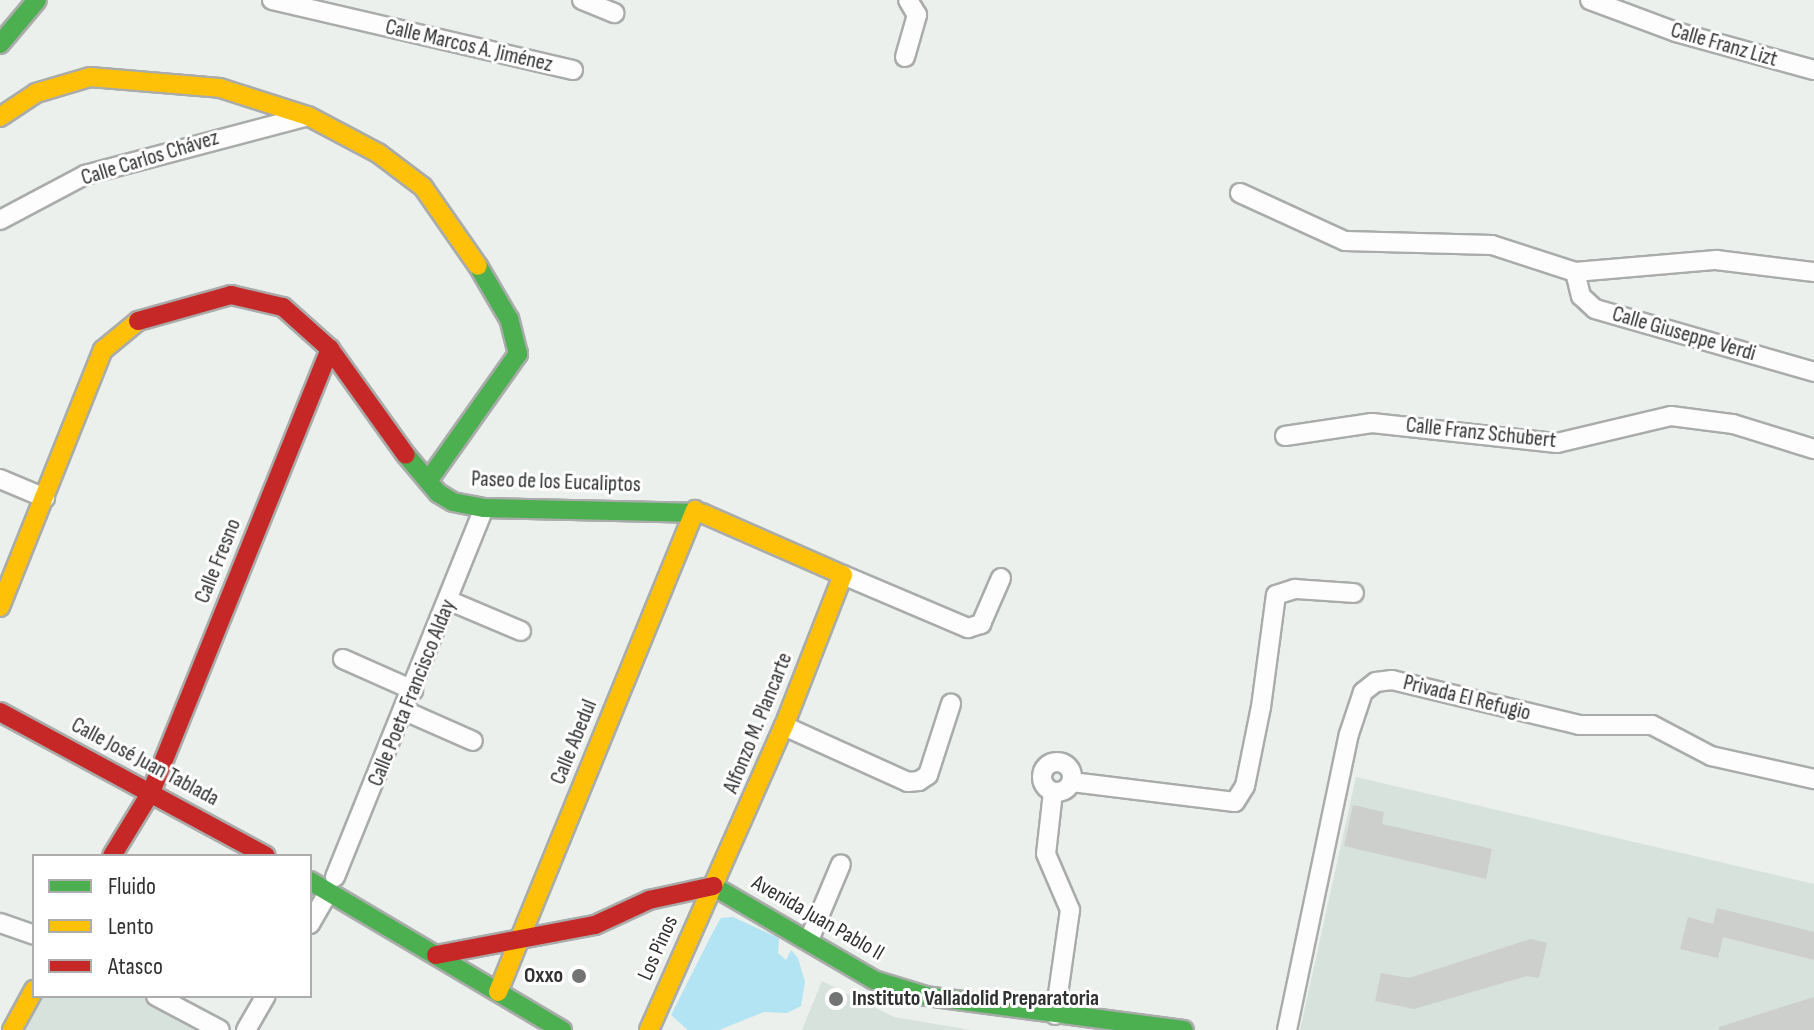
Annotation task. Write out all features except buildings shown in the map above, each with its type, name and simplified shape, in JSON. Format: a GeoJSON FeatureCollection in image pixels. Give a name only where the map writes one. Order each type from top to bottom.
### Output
{"type":"FeatureCollection","features":[{"type":"Feature","properties":{"kind":"street"},"geometry":{"type":"LineString","coordinates":[[0,44],[37,0]]}},
{"type":"Feature","properties":{"kind":"street","name":"Calle Marcos A. Jiménez"},"geometry":{"type":"LineString","coordinates":[[272,0],[573,70]]}},
{"type":"Feature","properties":{"kind":"street"},"geometry":{"type":"LineString","coordinates":[[582,0],[614,13]]}},
{"type":"Feature","properties":{"kind":"street"},"geometry":{"type":"LineString","coordinates":[[905,57],[917,15],[908,0]]}},
{"type":"Feature","properties":{"kind":"street","name":"Calle Franz Lizt"},"geometry":{"type":"LineString","coordinates":[[1590,0],[1676,32],[1814,70]]}},
{"type":"Feature","properties":{"kind":"street"},"geometry":{"type":"LineString","coordinates":[[0,117],[36,93],[90,77],[220,88],[308,116],[378,153],[423,187],[455,226],[517,340],[510,371],[428,481]]}},
{"type":"Feature","properties":{"kind":"street","name":"Calle Carlos Chávez"},"geometry":{"type":"LineString","coordinates":[[0,220],[85,175],[308,116]]}},
{"type":"Feature","properties":{"kind":"street"},"geometry":{"type":"LineString","coordinates":[[1240,193],[1345,241],[1492,245],[1575,272],[1716,260],[1814,272]]}},
{"type":"Feature","properties":{"kind":"street","name":"Calle Giuseppe Verdi"},"geometry":{"type":"LineString","coordinates":[[1575,272],[1581,296],[1595,309],[1814,372]]}},
{"type":"Feature","properties":{"kind":"street","name":"Paseo de los Eucaliptos"},"geometry":{"type":"LineString","coordinates":[[0,607],[103,350],[139,320],[231,295],[283,307],[330,349],[428,481],[453,502],[484,508],[695,510],[843,575]]}},
{"type":"Feature","properties":{"kind":"street","name":"Calle Fresno"},"geometry":{"type":"LineString","coordinates":[[113,854],[151,792],[330,349]]}},
{"type":"Feature","properties":{"kind":"street","name":"Calle Franz Schubert"},"geometry":{"type":"LineString","coordinates":[[1285,436],[1372,423],[1557,443],[1671,416],[1733,424],[1814,449]]}},
{"type":"Feature","properties":{"kind":"street"},"geometry":{"type":"LineString","coordinates":[[0,479],[45,498]]}},
{"type":"Feature","properties":{"kind":"street","name":"Calle Poeta Francisco Alday"},"geometry":{"type":"LineString","coordinates":[[312,920],[332,884],[405,711],[484,508]]}},
{"type":"Feature","properties":{"kind":"street","name":"Calle Abedul"},"geometry":{"type":"LineString","coordinates":[[498,992],[695,510]]}},
{"type":"Feature","properties":{"kind":"street"},"geometry":{"type":"LineString","coordinates":[[843,575],[968,628],[981,624],[1001,578]]}},
{"type":"Feature","properties":{"kind":"street","name":"Alfonzo M. Plancarte"},"geometry":{"type":"LineString","coordinates":[[713,886],[784,726],[843,575]]}},
{"type":"Feature","properties":{"kind":"street"},"geometry":{"type":"LineString","coordinates":[[1053,792],[1072,782],[1235,802],[1245,786],[1261,707],[1276,595],[1295,589],[1354,593]]}},
{"type":"Feature","properties":{"kind":"street"},"geometry":{"type":"LineString","coordinates":[[450,601],[521,631]]}},
{"type":"Feature","properties":{"kind":"street"},"geometry":{"type":"LineString","coordinates":[[343,659],[413,690]]}},
{"type":"Feature","properties":{"kind":"street","name":"Privada El Refugio"},"geometry":{"type":"LineString","coordinates":[[1287,1030],[1349,734],[1363,692],[1376,682],[1392,680],[1579,725],[1652,725],[1711,756],[1814,779]]}},
{"type":"Feature","properties":{"kind":"street"},"geometry":{"type":"LineString","coordinates":[[784,726],[908,782],[928,775],[951,704]]}},
{"type":"Feature","properties":{"kind":"street"},"geometry":{"type":"LineString","coordinates":[[405,711],[473,741]]}},
{"type":"Feature","properties":{"kind":"street","name":"Calle José Juan Tablada"},"geometry":{"type":"LineString","coordinates":[[0,712],[262,854]]}},
{"type":"Feature","properties":{"kind":"street"},"geometry":{"type":"LineString","coordinates":[[1055,1015],[1070,910],[1046,854],[1053,792],[1042,780],[1051,763],[1069,768],[1072,782]]}},
{"type":"Feature","properties":{"kind":"street"},"geometry":{"type":"LineString","coordinates":[[809,940],[841,864]]}},
{"type":"Feature","properties":{"kind":"street"},"geometry":{"type":"LineString","coordinates":[[312,881],[332,884],[436,955],[562,1030]]}},
{"type":"Feature","properties":{"kind":"street"},"geometry":{"type":"LineString","coordinates":[[436,955],[518,943],[595,925],[649,900],[713,886]]}},
{"type":"Feature","properties":{"kind":"street","name":"Avenida Juan Pablo II"},"geometry":{"type":"LineString","coordinates":[[713,886],[874,980],[926,996],[1184,1030]]}},
{"type":"Feature","properties":{"kind":"street","name":"Los Pinos"},"geometry":{"type":"LineString","coordinates":[[649,1030],[713,886]]}},
{"type":"Feature","properties":{"kind":"street"},"geometry":{"type":"LineString","coordinates":[[0,923],[32,934]]}},
{"type":"Feature","properties":{"kind":"street"},"geometry":{"type":"LineString","coordinates":[[12,1030],[32,994]]}},
{"type":"Feature","properties":{"kind":"street"},"geometry":{"type":"LineString","coordinates":[[160,998],[220,1030]]}},
{"type":"Feature","properties":{"kind":"street"},"geometry":{"type":"LineString","coordinates":[[246,1030],[265,998]]}},
{"type":"Feature","properties":{"kind":"shaded area"},"geometry":{"type":"Polygon","coordinates":[[[1356,777],[1814,884],[1814,1030],[1300,1030],[1356,777]]]}},
{"type":"Feature","properties":{"kind":"shaded area","name":"Instituto Valladolid Preparatoria"},"geometry":{"type":"Polygon","coordinates":[[[822,981],[894,1017],[971,1030],[802,1030],[822,981]]]}},
{"type":"Feature","properties":{"kind":"shaded area"},"geometry":{"type":"Polygon","coordinates":[[[40,998],[152,998],[212,1030],[22,1030],[40,998]]]}},
{"type":"Feature","properties":{"kind":"water"},"geometry":{"type":"Polygon","coordinates":[[[733,917],[779,938],[778,953],[786,960],[791,950],[798,958],[805,982],[801,1006],[787,1013],[764,1012],[719,1030],[688,1030],[671,1015],[721,918],[733,917]]]}},
{"type":"Feature","properties":{"kind":"traffic: fast"},"geometry":{"type":"LineString","coordinates":[[0,44],[37,0]]}},
{"type":"Feature","properties":{"kind":"traffic: fast"},"geometry":{"type":"LineString","coordinates":[[428,481],[518,354],[509,319],[478,266]]}},
{"type":"Feature","properties":{"kind":"traffic: fast"},"geometry":{"type":"LineString","coordinates":[[406,455],[438,493],[453,502],[484,508],[702,513]]}},
{"type":"Feature","properties":{"kind":"traffic: fast"},"geometry":{"type":"LineString","coordinates":[[312,882],[562,1030]]}},
{"type":"Feature","properties":{"kind":"traffic: fast"},"geometry":{"type":"LineString","coordinates":[[713,886],[874,980],[926,996],[1184,1030]]}},
{"type":"Feature","properties":{"kind":"traffic: slow"},"geometry":{"type":"LineString","coordinates":[[0,117],[36,93],[90,77],[220,88],[308,116],[378,153],[423,187],[478,266]]}},
{"type":"Feature","properties":{"kind":"traffic: slow"},"geometry":{"type":"LineString","coordinates":[[0,607],[103,350],[138,321]]}},
{"type":"Feature","properties":{"kind":"traffic: slow"},"geometry":{"type":"LineString","coordinates":[[498,992],[695,510]]}},
{"type":"Feature","properties":{"kind":"traffic: slow"},"geometry":{"type":"LineString","coordinates":[[649,1030],[784,726],[843,575],[702,513]]}},
{"type":"Feature","properties":{"kind":"traffic: slow"},"geometry":{"type":"LineString","coordinates":[[12,1030],[32,994]]}},
{"type":"Feature","properties":{"kind":"traffic: jam"},"geometry":{"type":"LineString","coordinates":[[138,321],[231,295],[283,307],[330,349],[406,455]]}},
{"type":"Feature","properties":{"kind":"traffic: jam"},"geometry":{"type":"LineString","coordinates":[[113,854],[151,792],[330,349]]}},
{"type":"Feature","properties":{"kind":"traffic: jam"},"geometry":{"type":"LineString","coordinates":[[0,712],[262,854]]}},
{"type":"Feature","properties":{"kind":"traffic: jam"},"geometry":{"type":"LineString","coordinates":[[436,955],[595,925],[649,900],[713,886]]}},
{"type":"Feature","properties":{"kind":"place","name":"Oxxo"},"geometry":{"type":"Point","coordinates":[579,976]}},
{"type":"Feature","properties":{"kind":"place","name":"Instituto Valladolid Preparatoria"},"geometry":{"type":"Point","coordinates":[836,999]}}]}
